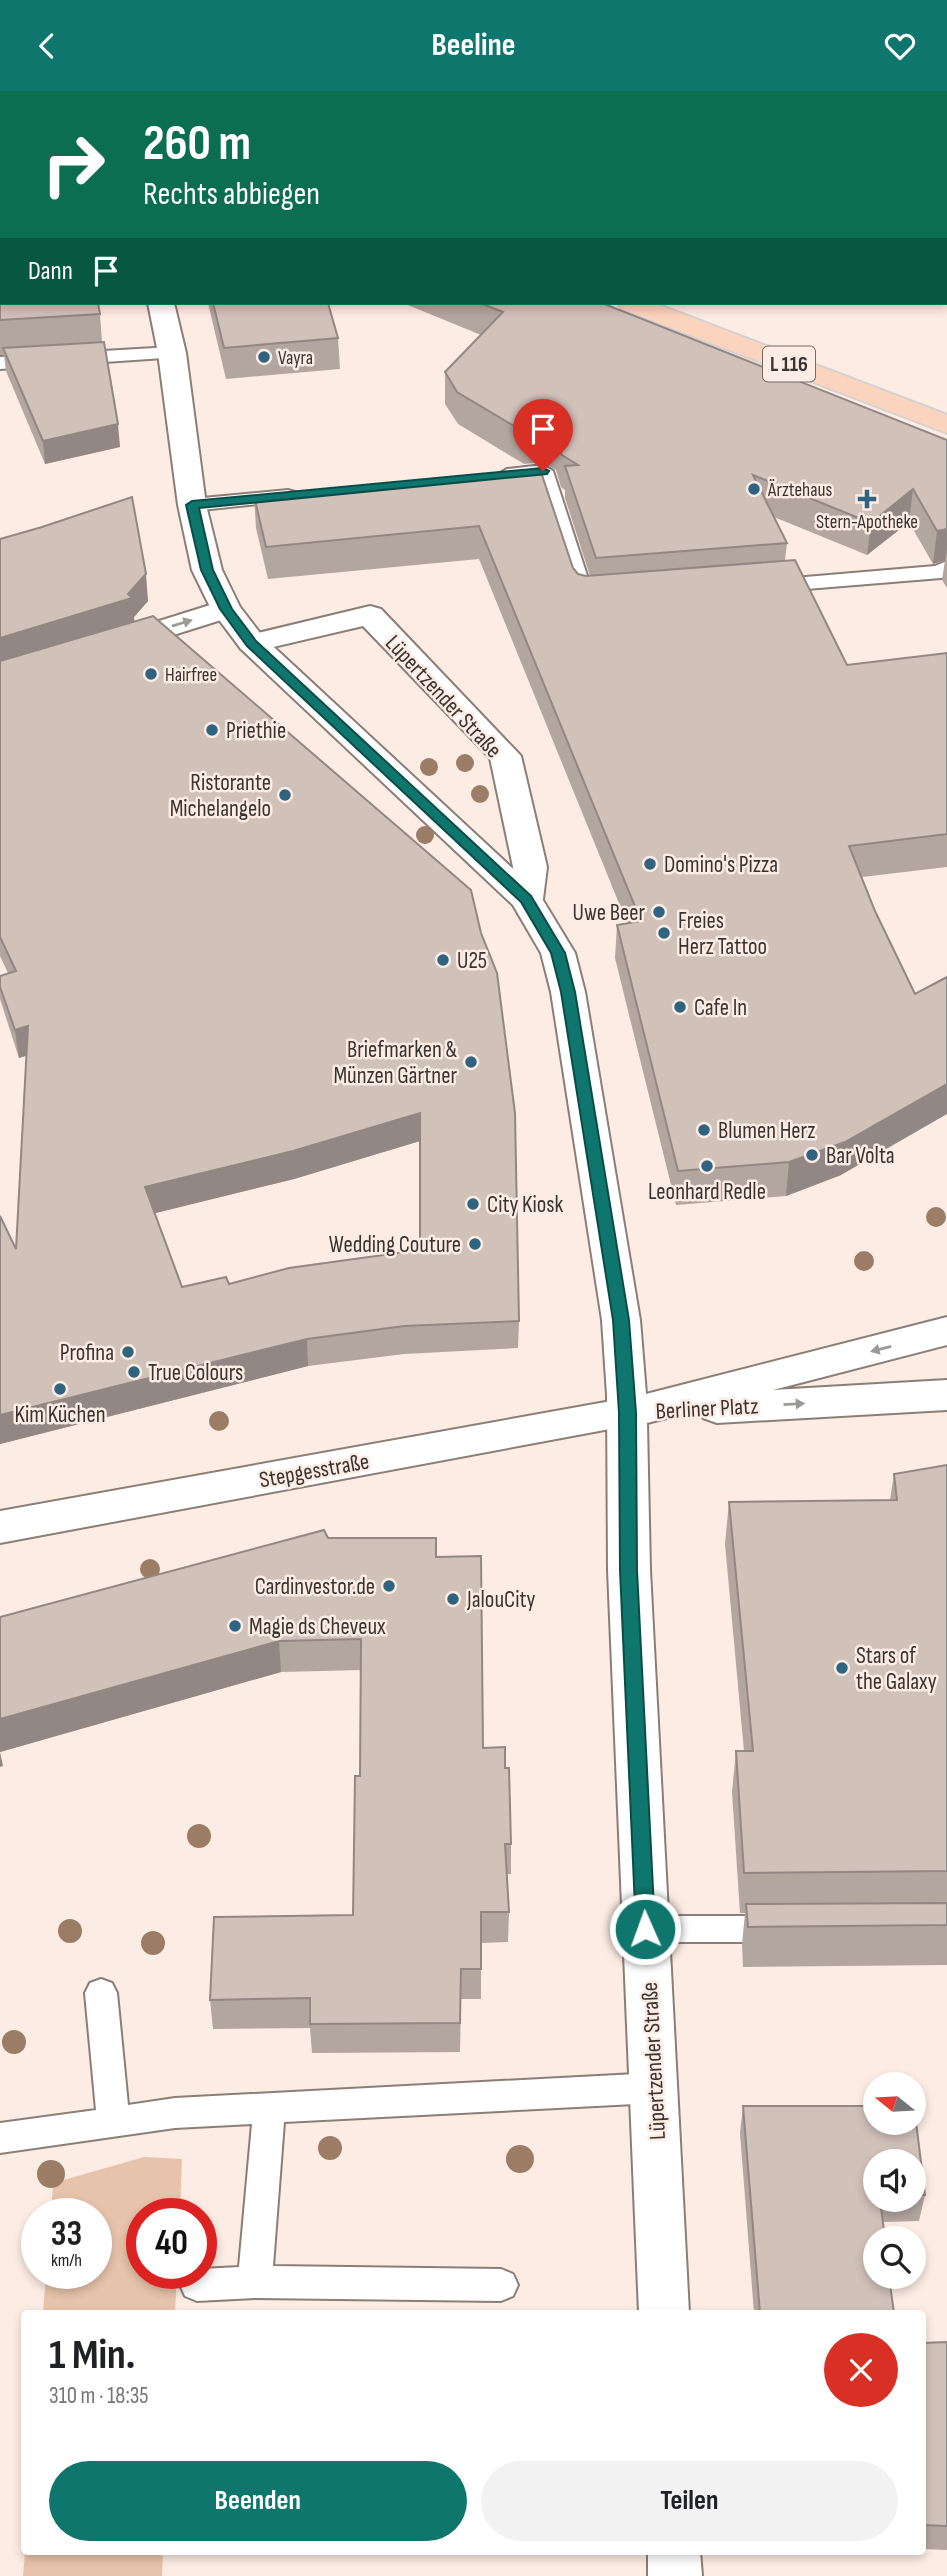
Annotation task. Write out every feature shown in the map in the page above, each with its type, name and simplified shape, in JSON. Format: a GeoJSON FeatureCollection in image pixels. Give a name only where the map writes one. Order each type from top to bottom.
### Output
{"type":"FeatureCollection","features":[{"type":"Feature","properties":{"kind":"main road","name":"L 116"},"geometry":{"type":"LineString","coordinates":[[636,305],[947,425]]}},
{"type":"Feature","properties":{"kind":"street","name":"Lüpertzender Straße"},"geometry":{"type":"LineString","coordinates":[[161,305],[172,353],[192,505],[207,570],[226,609],[252,643],[526,899],[558,953],[568,992],[621,1320],[628,1413],[629,1570],[664,2310]]}},
{"type":"Feature","properties":{"kind":"street"},"geometry":{"type":"LineString","coordinates":[[89,652],[226,609]]}},
{"type":"Feature","properties":{"kind":"street","name":"Lüpertzender Straße"},"geometry":{"type":"LineString","coordinates":[[252,643],[370,615],[505,757],[530,867],[526,899]]}},
{"type":"Feature","properties":{"kind":"street","name":"Berliner Platz"},"geometry":{"type":"LineString","coordinates":[[628,1413],[947,1331]]}},
{"type":"Feature","properties":{"kind":"street","name":"Berliner Platz"},"geometry":{"type":"LineString","coordinates":[[628,1413],[947,1395]]}},
{"type":"Feature","properties":{"kind":"street","name":"Stepgesstraße"},"geometry":{"type":"LineString","coordinates":[[0,1527],[628,1413]]}},
{"type":"Feature","properties":{"kind":"street"},"geometry":{"type":"LineString","coordinates":[[674,2555],[675,2576]]}},
{"type":"Feature","properties":{"kind":"lane"},"geometry":{"type":"LineString","coordinates":[[0,363],[172,353]]}},
{"type":"Feature","properties":{"kind":"lane"},"geometry":{"type":"LineString","coordinates":[[489,477],[543,471],[584,600],[611,598]]}},
{"type":"Feature","properties":{"kind":"lane"},"geometry":{"type":"LineString","coordinates":[[192,505],[314,493]]}},
{"type":"Feature","properties":{"kind":"lane"},"geometry":{"type":"LineString","coordinates":[[744,587],[870,582],[941,572],[947,567]]}},
{"type":"Feature","properties":{"kind":"lane"},"geometry":{"type":"LineString","coordinates":[[645,1929],[814,1928]]}},
{"type":"Feature","properties":{"kind":"lane"},"geometry":{"type":"LineString","coordinates":[[101,1993],[113,2122]]}},
{"type":"Feature","properties":{"kind":"lane"},"geometry":{"type":"LineString","coordinates":[[0,2138],[175,2113],[655,2088]]}},
{"type":"Feature","properties":{"kind":"lane"},"geometry":{"type":"LineString","coordinates":[[255,2282],[269,2109]]}},
{"type":"Feature","properties":{"kind":"lane"},"geometry":{"type":"LineString","coordinates":[[217,2284],[255,2282],[501,2285]]}},
{"type":"Feature","properties":{"kind":"shaded area"},"geometry":{"type":"Polygon","coordinates":[[[144,2157],[182,2159],[181,2198],[126,2198],[126,2289],[176,2289],[175,2310],[43,2310],[45,2289],[112,2289],[112,2198],[52,2198],[53,2183],[144,2157]]]}},
{"type":"Feature","properties":{"kind":"shaded area"},"geometry":{"type":"Polygon","coordinates":[[[25,2555],[163,2555],[162,2576],[23,2576],[25,2555]]]}},
{"type":"Feature","properties":{"kind":"building"},"geometry":{"type":"Polygon","coordinates":[[[0,305],[98,305],[100,314],[0,320],[0,305]]]}},
{"type":"Feature","properties":{"kind":"building"},"geometry":{"type":"Polygon","coordinates":[[[213,305],[329,305],[338,338],[224,348],[213,305]]]}},
{"type":"Feature","properties":{"kind":"building"},"geometry":{"type":"Polygon","coordinates":[[[485,305],[607,305],[947,440],[947,529],[937,531],[913,489],[871,523],[753,475],[787,543],[596,558],[565,466],[578,465],[562,455],[556,438],[543,430],[524,432],[457,392],[445,372],[503,312],[485,305]]]}},
{"type":"Feature","properties":{"kind":"building"},"geometry":{"type":"Polygon","coordinates":[[[104,342],[118,424],[43,441],[3,348],[104,342]]]}},
{"type":"Feature","properties":{"kind":"building"},"geometry":{"type":"Polygon","coordinates":[[[540,469],[573,568],[578,574],[586,576],[795,560],[847,665],[947,653],[947,834],[849,846],[875,911],[915,994],[947,977],[947,1084],[845,1142],[789,1162],[678,1171],[617,925],[641,921],[479,526],[266,547],[254,496],[540,469]]]}},
{"type":"Feature","properties":{"kind":"building"},"geometry":{"type":"Polygon","coordinates":[[[132,497],[146,574],[128,594],[132,598],[0,638],[0,539],[132,497]]]}},
{"type":"Feature","properties":{"kind":"building"},"geometry":{"type":"Polygon","coordinates":[[[153,616],[471,890],[481,933],[497,973],[515,1113],[519,1321],[404,1326],[307,1339],[0,1415],[0,1216],[16,1249],[28,1026],[15,1030],[0,987],[0,976],[16,971],[0,937],[0,661],[153,616]],[[420,1113],[293,1151],[145,1187],[182,1287],[226,1277],[229,1284],[289,1268],[420,1250],[420,1113]]]}},
{"type":"Feature","properties":{"kind":"building","name":"Stars of the Galaxy"},"geometry":{"type":"Polygon","coordinates":[[[947,1465],[947,1871],[744,1873],[736,1751],[753,1751],[729,1502],[897,1500],[894,1474],[947,1465]]]}},
{"type":"Feature","properties":{"kind":"building"},"geometry":{"type":"Polygon","coordinates":[[[324,1530],[328,1538],[436,1538],[436,1557],[481,1556],[483,1748],[505,1747],[505,1768],[509,1768],[511,1844],[505,1844],[509,1912],[481,1912],[481,1969],[461,1969],[460,2023],[310,2024],[310,1998],[210,2000],[214,1917],[353,1915],[355,1776],[360,1776],[361,1639],[279,1641],[0,1719],[0,1617],[324,1530]]]}},
{"type":"Feature","properties":{"kind":"building"},"geometry":{"type":"Polygon","coordinates":[[[947,1903],[947,1925],[748,1927],[746,1904],[947,1903]]]}},
{"type":"Feature","properties":{"kind":"building"},"geometry":{"type":"Polygon","coordinates":[[[743,2106],[863,2106],[863,2135],[918,2135],[919,2149],[863,2149],[863,2212],[882,2212],[883,2226],[863,2226],[863,2289],[891,2289],[894,2310],[760,2310],[743,2106]]]}},
{"type":"Feature","properties":{"kind":"building"},"geometry":{"type":"Polygon","coordinates":[[[947,2342],[947,2526],[926,2525],[926,2343],[947,2342]]]}},
{"type":"Feature","properties":{"kind":"place","name":"Vayra"},"geometry":{"type":"Point","coordinates":[264,357]}},
{"type":"Feature","properties":{"kind":"place","name":"Ärztehaus"},"geometry":{"type":"Point","coordinates":[754,489]}},
{"type":"Feature","properties":{"kind":"place","name":"Stern-Apotheke"},"geometry":{"type":"Point","coordinates":[867,499]}},
{"type":"Feature","properties":{"kind":"place","name":"Hairfree"},"geometry":{"type":"Point","coordinates":[151,674]}},
{"type":"Feature","properties":{"kind":"place","name":"Priethie"},"geometry":{"type":"Point","coordinates":[212,730]}},
{"type":"Feature","properties":{"kind":"place","name":"Ristorante Michelangelo"},"geometry":{"type":"Point","coordinates":[285,795]}},
{"type":"Feature","properties":{"kind":"place","name":"Domino's Pizza"},"geometry":{"type":"Point","coordinates":[650,864]}},
{"type":"Feature","properties":{"kind":"place","name":"Uwe Beer"},"geometry":{"type":"Point","coordinates":[659,912]}},
{"type":"Feature","properties":{"kind":"place","name":"Freies Herz Tattoo"},"geometry":{"type":"Point","coordinates":[664,933]}},
{"type":"Feature","properties":{"kind":"place","name":"U25"},"geometry":{"type":"Point","coordinates":[443,960]}},
{"type":"Feature","properties":{"kind":"place","name":"Cafe In"},"geometry":{"type":"Point","coordinates":[680,1007]}},
{"type":"Feature","properties":{"kind":"place","name":"Briefmarken & Münzen Gärtner"},"geometry":{"type":"Point","coordinates":[471,1062]}},
{"type":"Feature","properties":{"kind":"place","name":"Blumen Herz"},"geometry":{"type":"Point","coordinates":[704,1130]}},
{"type":"Feature","properties":{"kind":"place","name":"Bar Volta"},"geometry":{"type":"Point","coordinates":[812,1155]}},
{"type":"Feature","properties":{"kind":"place","name":"Leonhard Redle"},"geometry":{"type":"Point","coordinates":[707,1166]}},
{"type":"Feature","properties":{"kind":"place","name":"City Kiosk"},"geometry":{"type":"Point","coordinates":[473,1204]}},
{"type":"Feature","properties":{"kind":"place","name":"Wedding Couture"},"geometry":{"type":"Point","coordinates":[475,1244]}},
{"type":"Feature","properties":{"kind":"place","name":"Profina"},"geometry":{"type":"Point","coordinates":[128,1352]}},
{"type":"Feature","properties":{"kind":"place","name":"True Colours"},"geometry":{"type":"Point","coordinates":[134,1372]}},
{"type":"Feature","properties":{"kind":"place","name":"Kim Küchen"},"geometry":{"type":"Point","coordinates":[60,1389]}},
{"type":"Feature","properties":{"kind":"place","name":"Cardinvestor.de"},"geometry":{"type":"Point","coordinates":[389,1586]}},
{"type":"Feature","properties":{"kind":"place","name":"JalouCity"},"geometry":{"type":"Point","coordinates":[453,1599]}},
{"type":"Feature","properties":{"kind":"place","name":"Magie ds Cheveux"},"geometry":{"type":"Point","coordinates":[235,1626]}},
{"type":"Feature","properties":{"kind":"place","name":"Stars of the Galaxy"},"geometry":{"type":"Point","coordinates":[842,1668]}},
{"type":"Feature","properties":{"kind":"route"},"geometry":{"type":"LineString","coordinates":[[543,471],[192,505],[207,570],[226,609],[252,643],[526,899],[558,953],[568,992],[621,1320],[628,1413],[629,1570],[645,1929]]}}]}
